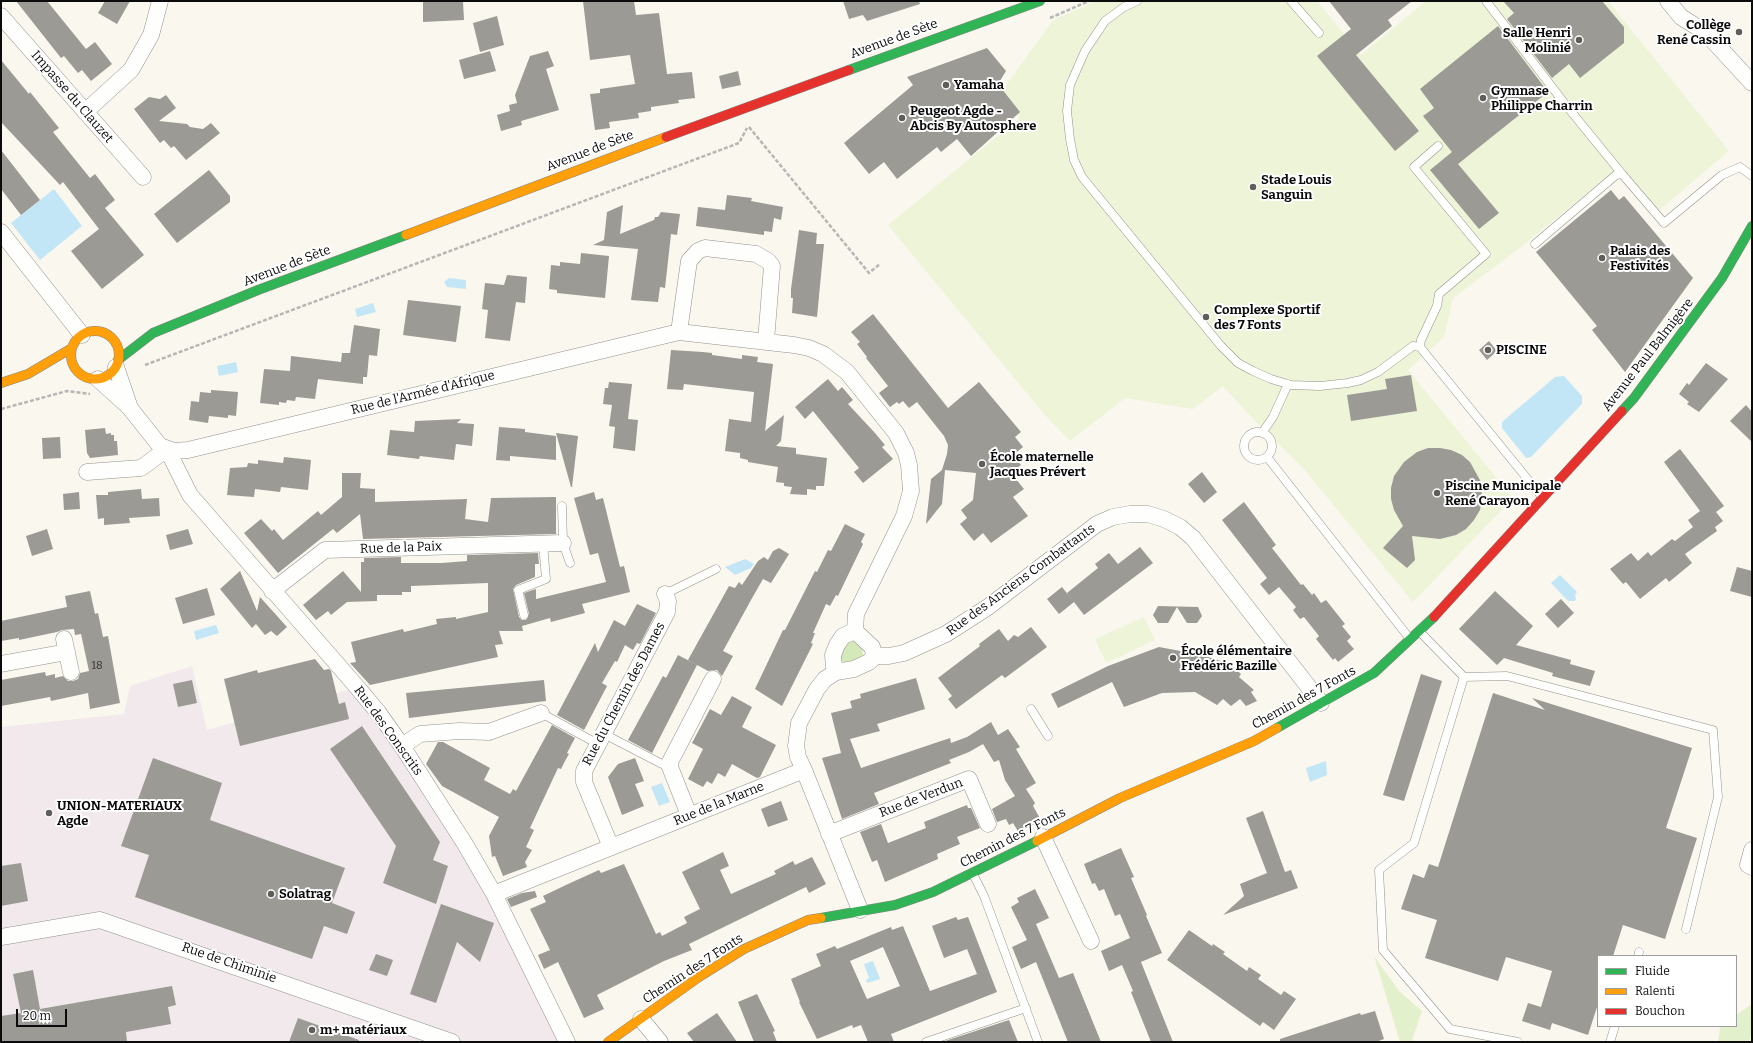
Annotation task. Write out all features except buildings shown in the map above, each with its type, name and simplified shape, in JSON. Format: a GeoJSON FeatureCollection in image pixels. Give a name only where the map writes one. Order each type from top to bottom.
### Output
{"type":"FeatureCollection","features":[{"type":"Feature","properties":{"kind":"street"},"geometry":{"type":"LineString","coordinates":[[85,112],[131,70],[151,35],[160,1]]}},
{"type":"Feature","properties":{"kind":"street","name":"Avenue de Sète"},"geometry":{"type":"LineString","coordinates":[[117,363],[153,333],[258,290],[697,125],[1040,1]]}},
{"type":"Feature","properties":{"kind":"street"},"geometry":{"type":"LineString","coordinates":[[1668,1],[1680,17],[1705,32],[1752,83]]}},
{"type":"Feature","properties":{"kind":"street","name":"Impasse du Clauzet"},"geometry":{"type":"LineString","coordinates":[[1,16],[143,177]]}},
{"type":"Feature","properties":{"kind":"street","name":"Avenue Paul Balmigère"},"geometry":{"type":"LineString","coordinates":[[1420,632],[1634,398],[1722,278],[1752,226]]}},
{"type":"Feature","properties":{"kind":"street"},"geometry":{"type":"LineString","coordinates":[[1,232],[82,335]]}},
{"type":"Feature","properties":{"kind":"street"},"geometry":{"type":"LineString","coordinates":[[679,332],[689,261],[698,251],[705,248],[756,254],[768,261],[772,266],[766,341],[809,348],[836,362],[847,372],[890,424],[902,441],[911,478],[908,504],[899,528],[856,614],[855,631]]}},
{"type":"Feature","properties":{"kind":"street"},"geometry":{"type":"LineString","coordinates":[[117,363],[106,377],[98,379],[84,377],[78,372],[71,361],[72,348],[82,335],[94,332],[121,334]]}},
{"type":"Feature","properties":{"kind":"street","name":"Rue de l'Armée d'Afrique"},"geometry":{"type":"LineString","coordinates":[[167,449],[188,450],[679,332],[766,341]]}},
{"type":"Feature","properties":{"kind":"street","name":"Avenue de Sète"},"geometry":{"type":"LineString","coordinates":[[134,334],[153,333]]}},
{"type":"Feature","properties":{"kind":"street"},"geometry":{"type":"LineString","coordinates":[[107,334],[117,345],[117,363],[130,407]]}},
{"type":"Feature","properties":{"kind":"street"},"geometry":{"type":"LineString","coordinates":[[1,383],[28,374],[72,348]]}},
{"type":"Feature","properties":{"kind":"street"},"geometry":{"type":"LineString","coordinates":[[65,373],[78,372]]}},
{"type":"Feature","properties":{"kind":"street"},"geometry":{"type":"LineString","coordinates":[[28,374],[50,374]]}},
{"type":"Feature","properties":{"kind":"street"},"geometry":{"type":"LineString","coordinates":[[98,379],[130,407],[160,446],[167,449]]}},
{"type":"Feature","properties":{"kind":"street"},"geometry":{"type":"LineString","coordinates":[[87,472],[141,468],[167,449]]}},
{"type":"Feature","properties":{"kind":"street","name":"Rue des Conscrits"},"geometry":{"type":"LineString","coordinates":[[167,449],[172,463],[190,495],[364,696],[402,746],[465,844],[494,894],[567,1042]]}},
{"type":"Feature","properties":{"kind":"street","name":"Rue des Anciens Combattants"},"geometry":{"type":"LineString","coordinates":[[875,656],[889,656],[904,653],[946,634],[988,607],[1097,524],[1113,517],[1130,514],[1148,514],[1164,519],[1180,527],[1193,538],[1321,703]]}},
{"type":"Feature","properties":{"kind":"street","name":"Rue de la Paix"},"geometry":{"type":"LineString","coordinates":[[272,591],[325,550],[563,543]]}},
{"type":"Feature","properties":{"kind":"street","name":"Rue du Chemin des Dames"},"geometry":{"type":"LineString","coordinates":[[611,847],[584,782],[584,771],[667,612],[668,601],[664,594]]}},
{"type":"Feature","properties":{"kind":"street"},"geometry":{"type":"LineString","coordinates":[[855,631],[872,647],[875,656],[869,662],[854,669],[836,672],[825,679],[817,689],[800,723],[796,746],[798,757],[860,910]]}},
{"type":"Feature","properties":{"kind":"street"},"geometry":{"type":"LineString","coordinates":[[836,672],[833,655],[837,645],[843,636],[855,631]]}},
{"type":"Feature","properties":{"kind":"street","name":"Chemin des 7 Fonts"},"geometry":{"type":"LineString","coordinates":[[608,1042],[699,977],[744,949],[774,934],[808,920],[895,905],[933,892],[1120,798],[1254,741],[1374,673],[1420,632]]}},
{"type":"Feature","properties":{"kind":"street"},"geometry":{"type":"LineString","coordinates":[[1,664],[66,645],[71,672]]}},
{"type":"Feature","properties":{"kind":"street"},"geometry":{"type":"LineString","coordinates":[[689,816],[670,767],[670,762],[713,679]]}},
{"type":"Feature","properties":{"kind":"street"},"geometry":{"type":"LineString","coordinates":[[402,746],[420,734],[458,731],[489,732],[541,713]]}},
{"type":"Feature","properties":{"kind":"street","name":"Rue de la Marne"},"geometry":{"type":"LineString","coordinates":[[494,894],[804,770]]}},
{"type":"Feature","properties":{"kind":"street","name":"Rue de Verdun"},"geometry":{"type":"LineString","coordinates":[[829,834],[969,779],[988,824]]}},
{"type":"Feature","properties":{"kind":"street"},"geometry":{"type":"LineString","coordinates":[[1043,837],[1091,941]]}},
{"type":"Feature","properties":{"kind":"street"},"geometry":{"type":"LineString","coordinates":[[1752,850],[1748,865],[1752,867]]}},
{"type":"Feature","properties":{"kind":"street","name":"Rue de Chiminie"},"geometry":{"type":"LineString","coordinates":[[1,937],[100,920],[452,1042]]}},
{"type":"Feature","properties":{"kind":"street"},"geometry":{"type":"LineString","coordinates":[[641,1019],[660,1042]]}},
{"type":"Feature","properties":{"kind":"lane"},"geometry":{"type":"LineString","coordinates":[[1137,1],[1124,7],[1105,21],[1085,50],[1070,85],[1067,111],[1074,160],[1082,178],[1221,346],[1238,363],[1272,379],[1288,384],[1320,386],[1361,380],[1378,372],[1413,346],[1420,347],[1543,499]]}},
{"type":"Feature","properties":{"kind":"lane"},"geometry":{"type":"LineString","coordinates":[[1291,1],[1319,33]]}},
{"type":"Feature","properties":{"kind":"lane"},"geometry":{"type":"LineString","coordinates":[[1486,1],[1565,104],[1664,223],[1722,175],[1740,167],[1752,176]]}},
{"type":"Feature","properties":{"kind":"lane"},"geometry":{"type":"LineString","coordinates":[[1420,347],[1421,340],[1438,306],[1439,294],[1486,254],[1414,166],[1438,146]]}},
{"type":"Feature","properties":{"kind":"lane"},"geometry":{"type":"LineString","coordinates":[[1535,244],[1616,175],[1622,174]]}},
{"type":"Feature","properties":{"kind":"lane"},"geometry":{"type":"LineString","coordinates":[[1262,432],[1272,417],[1288,384]]}},
{"type":"Feature","properties":{"kind":"lane"},"geometry":{"type":"LineString","coordinates":[[1254,432],[1262,432],[1269,437],[1272,444],[1267,457],[1255,460],[1248,457],[1244,449],[1244,442],[1248,436],[1254,432]]}},
{"type":"Feature","properties":{"kind":"lane"},"geometry":{"type":"LineString","coordinates":[[1267,457],[1411,640]]}},
{"type":"Feature","properties":{"kind":"lane"},"geometry":{"type":"LineString","coordinates":[[562,506],[563,543],[570,563]]}},
{"type":"Feature","properties":{"kind":"lane"},"geometry":{"type":"LineString","coordinates":[[524,615],[518,590],[546,579],[543,543]]}},
{"type":"Feature","properties":{"kind":"lane","name":"Rue du Chemin des Dames"},"geometry":{"type":"LineString","coordinates":[[664,594],[716,569]]}},
{"type":"Feature","properties":{"kind":"lane"},"geometry":{"type":"LineString","coordinates":[[1420,632],[1464,677],[1507,676],[1713,730],[1718,797],[1686,929]]}},
{"type":"Feature","properties":{"kind":"lane"},"geometry":{"type":"LineString","coordinates":[[1464,677],[1414,843],[1379,870],[1383,950],[1450,1029],[1518,1042]]}},
{"type":"Feature","properties":{"kind":"lane"},"geometry":{"type":"LineString","coordinates":[[1031,709],[1048,736]]}},
{"type":"Feature","properties":{"kind":"lane"},"geometry":{"type":"LineString","coordinates":[[541,713],[670,767]]}},
{"type":"Feature","properties":{"kind":"lane"},"geometry":{"type":"LineString","coordinates":[[973,873],[984,896],[1038,1042]]}},
{"type":"Feature","properties":{"kind":"lane"},"geometry":{"type":"LineString","coordinates":[[926,1042],[1026,1008]]}},
{"type":"Feature","properties":{"kind":"lane"},"geometry":{"type":"LineString","coordinates":[[1610,1042],[1615,1027]]}},
{"type":"Feature","properties":{"kind":"path"},"geometry":{"type":"LineString","coordinates":[[143,366],[740,143],[746,128],[749,127],[869,273],[880,264]]}},
{"type":"Feature","properties":{"kind":"path"},"geometry":{"type":"LineString","coordinates":[[1,409],[67,391],[93,395]]}},
{"type":"Feature","properties":{"kind":"shaded area"},"geometry":{"type":"Polygon","coordinates":[[[192,666],[207,730],[368,684],[502,897],[562,1042],[1,1042],[1,727],[124,714],[130,686],[192,666]]]}},
{"type":"Feature","properties":{"kind":"green space","name":"Complexe Sportif des 7 Fonts"},"geometry":{"type":"Polygon","coordinates":[[[1096,1],[1317,1],[1361,55],[1426,1],[1608,1],[1729,151],[1657,212],[1621,165],[1521,247],[1453,298],[1444,337],[1408,370],[1513,498],[1413,602],[1304,469],[1256,422],[1223,386],[1193,409],[1125,398],[1070,441],[1044,414],[888,225],[1020,118],[1001,92],[1053,20],[1096,1]]]}},
{"type":"Feature","properties":{"kind":"green space"},"geometry":{"type":"Polygon","coordinates":[[[1144,617],[1155,640],[1106,663],[1095,639],[1144,617]]]}},
{"type":"Feature","properties":{"kind":"green space"},"geometry":{"type":"Polygon","coordinates":[[[853,640],[862,647],[863,655],[859,661],[844,663],[841,661],[840,646],[853,640]]]}},
{"type":"Feature","properties":{"kind":"green space"},"geometry":{"type":"Polygon","coordinates":[[[1374,956],[1399,991],[1422,1011],[1412,1040],[1418,1042],[1400,1042],[1374,956]]]}},
{"type":"Feature","properties":{"kind":"green space"},"geometry":{"type":"Polygon","coordinates":[[[1752,1004],[1752,1032],[1749,1042],[1718,1042],[1720,1028],[1737,1027],[1737,1014],[1752,1004]]]}},
{"type":"Feature","properties":{"kind":"water"},"geometry":{"type":"Polygon","coordinates":[[[54,189],[82,226],[40,260],[11,223],[54,189]]]}},
{"type":"Feature","properties":{"kind":"water"},"geometry":{"type":"Polygon","coordinates":[[[449,278],[466,280],[466,289],[447,287],[444,282],[449,278]]]}},
{"type":"Feature","properties":{"kind":"water"},"geometry":{"type":"Polygon","coordinates":[[[373,303],[376,312],[357,317],[355,309],[373,303]]]}},
{"type":"Feature","properties":{"kind":"water"},"geometry":{"type":"Polygon","coordinates":[[[236,362],[238,372],[219,376],[217,366],[236,362]]]}},
{"type":"Feature","properties":{"kind":"water"},"geometry":{"type":"Polygon","coordinates":[[[1564,376],[1582,396],[1582,404],[1531,457],[1526,458],[1502,428],[1502,422],[1555,377],[1564,376]]]}},
{"type":"Feature","properties":{"kind":"water"},"geometry":{"type":"Polygon","coordinates":[[[745,559],[754,564],[751,568],[735,575],[725,567],[745,559]]]}},
{"type":"Feature","properties":{"kind":"water"},"geometry":{"type":"Polygon","coordinates":[[[1560,575],[1577,592],[1575,595],[1575,601],[1568,601],[1551,583],[1560,575]]]}},
{"type":"Feature","properties":{"kind":"water"},"geometry":{"type":"Polygon","coordinates":[[[216,625],[219,633],[196,640],[194,631],[216,625]]]}},
{"type":"Feature","properties":{"kind":"water"},"geometry":{"type":"Polygon","coordinates":[[[1326,761],[1327,775],[1310,782],[1306,768],[1326,761]]]}},
{"type":"Feature","properties":{"kind":"water"},"geometry":{"type":"Polygon","coordinates":[[[662,783],[670,802],[659,806],[651,787],[662,783]]]}},
{"type":"Feature","properties":{"kind":"water"},"geometry":{"type":"Polygon","coordinates":[[[873,961],[880,979],[867,983],[866,980],[869,978],[864,964],[873,961]]]}},
{"type":"Feature","properties":{"kind":"traffic: fast"},"geometry":{"type":"LineString","coordinates":[[849,70],[1040,1]]}},
{"type":"Feature","properties":{"kind":"traffic: fast"},"geometry":{"type":"LineString","coordinates":[[1622,411],[1634,398],[1722,278],[1752,226]]}},
{"type":"Feature","properties":{"kind":"traffic: fast"},"geometry":{"type":"LineString","coordinates":[[118,360],[153,333],[258,290],[406,235]]}},
{"type":"Feature","properties":{"kind":"traffic: fast"},"geometry":{"type":"LineString","coordinates":[[1277,728],[1374,673],[1434,617]]}},
{"type":"Feature","properties":{"kind":"traffic: fast"},"geometry":{"type":"LineString","coordinates":[[821,918],[895,905],[933,892],[1037,841]]}},
{"type":"Feature","properties":{"kind":"traffic: slow"},"geometry":{"type":"LineString","coordinates":[[406,235],[666,137]]}},
{"type":"Feature","properties":{"kind":"traffic: slow"},"geometry":{"type":"LineString","coordinates":[[95,331],[104,333],[112,338],[117,346],[119,355],[117,364],[112,372],[104,377],[95,379],[86,377],[78,372],[73,364],[71,355],[73,346],[78,338],[86,333],[95,331]]}},
{"type":"Feature","properties":{"kind":"traffic: slow"},"geometry":{"type":"LineString","coordinates":[[1,383],[28,374],[72,348]]}},
{"type":"Feature","properties":{"kind":"traffic: slow"},"geometry":{"type":"LineString","coordinates":[[1037,841],[1120,798],[1254,741],[1277,728]]}},
{"type":"Feature","properties":{"kind":"traffic: slow"},"geometry":{"type":"LineString","coordinates":[[608,1042],[699,977],[744,949],[808,920],[821,918]]}},
{"type":"Feature","properties":{"kind":"traffic: jam"},"geometry":{"type":"LineString","coordinates":[[666,137],[849,70]]}},
{"type":"Feature","properties":{"kind":"traffic: jam"},"geometry":{"type":"LineString","coordinates":[[1434,617],[1622,411]]}},
{"type":"Feature","properties":{"kind":"place","name":"Collège René Cassin"},"geometry":{"type":"Point","coordinates":[1739,32]}},
{"type":"Feature","properties":{"kind":"place","name":"Salle Henri Molinié"},"geometry":{"type":"Point","coordinates":[1579,40]}},
{"type":"Feature","properties":{"kind":"place","name":"Yamaha"},"geometry":{"type":"Point","coordinates":[946,85]}},
{"type":"Feature","properties":{"kind":"place","name":"Gymnase Philippe Charrin"},"geometry":{"type":"Point","coordinates":[1483,98]}},
{"type":"Feature","properties":{"kind":"place","name":"Peugeot Agde - Abcis By Autosphere"},"geometry":{"type":"Point","coordinates":[902,118]}},
{"type":"Feature","properties":{"kind":"place","name":"Stade Louis Sanguin"},"geometry":{"type":"Point","coordinates":[1253,187]}},
{"type":"Feature","properties":{"kind":"place","name":"Palais des Festivités"},"geometry":{"type":"Point","coordinates":[1602,258]}},
{"type":"Feature","properties":{"kind":"place","name":"Complexe Sportif des 7 Fonts"},"geometry":{"type":"Point","coordinates":[1206,317]}},
{"type":"Feature","properties":{"kind":"place","name":"PISCINE"},"geometry":{"type":"Point","coordinates":[1488,350]}},
{"type":"Feature","properties":{"kind":"place","name":"École maternelle Jacques Prévert"},"geometry":{"type":"Point","coordinates":[982,464]}},
{"type":"Feature","properties":{"kind":"place","name":"Piscine Municipale René Carayon"},"geometry":{"type":"Point","coordinates":[1437,493]}},
{"type":"Feature","properties":{"kind":"place","name":"École élémentaire Frédéric Bazille"},"geometry":{"type":"Point","coordinates":[1173,658]}},
{"type":"Feature","properties":{"kind":"place","name":"UNION-MATERIAUX Agde"},"geometry":{"type":"Point","coordinates":[49,813]}},
{"type":"Feature","properties":{"kind":"place","name":"Solatrag"},"geometry":{"type":"Point","coordinates":[271,894]}},
{"type":"Feature","properties":{"kind":"place","name":"m+ matériaux"},"geometry":{"type":"Point","coordinates":[312,1030]}}]}
